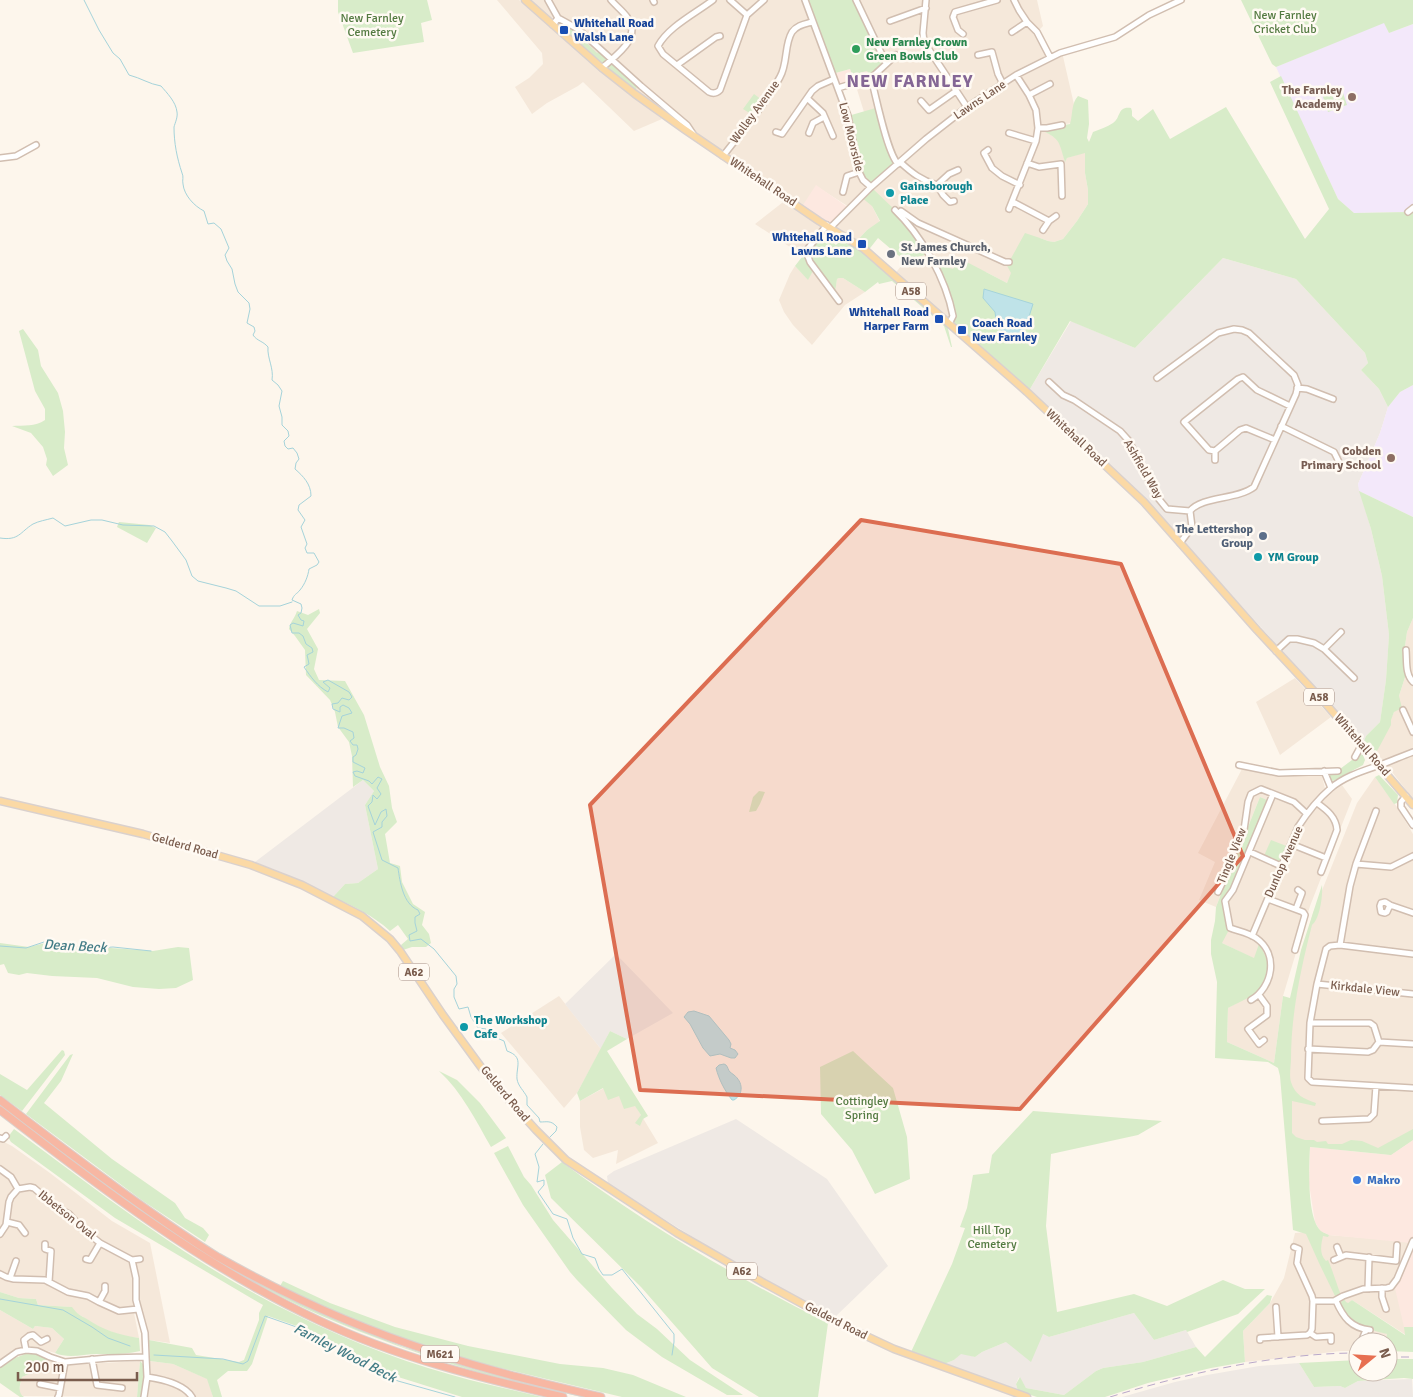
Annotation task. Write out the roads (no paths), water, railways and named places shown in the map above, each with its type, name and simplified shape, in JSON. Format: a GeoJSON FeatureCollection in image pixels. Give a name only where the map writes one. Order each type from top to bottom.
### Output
{"type":"FeatureCollection","features":[{"type":"Feature","properties":{"kind":"highway","name":"M621"},"geometry":{"type":"LineString","coordinates":[[0,1100],[59,1146],[156,1216],[219,1257],[286,1291],[355,1323],[437,1354],[536,1382],[601,1397]]}},
{"type":"Feature","properties":{"kind":"highway","name":"M621"},"geometry":{"type":"LineString","coordinates":[[0,1110],[147,1220],[210,1261],[318,1320],[417,1358],[495,1381],[563,1397]]}},
{"type":"Feature","properties":{"kind":"main road","name":"Whitehall Road"},"geometry":{"type":"LineString","coordinates":[[525,0],[602,68],[635,94],[864,249],[1028,392],[1144,502],[1413,804]]}},
{"type":"Feature","properties":{"kind":"main road","name":"Gelderd Road"},"geometry":{"type":"LineString","coordinates":[[0,801],[143,834],[251,865],[302,885],[362,916],[390,939],[481,1066],[536,1130],[566,1160],[677,1233],[832,1320],[894,1349],[1027,1397]]}},
{"type":"Feature","properties":{"kind":"street"},"geometry":{"type":"LineString","coordinates":[[548,0],[558,18],[553,25]]}},
{"type":"Feature","properties":{"kind":"street"},"geometry":{"type":"LineString","coordinates":[[602,68],[631,39],[631,23],[611,0]]}},
{"type":"Feature","properties":{"kind":"street"},"geometry":{"type":"LineString","coordinates":[[714,0],[670,31],[662,38],[658,46],[663,54],[712,93],[720,90],[747,15],[764,0]]}},
{"type":"Feature","properties":{"kind":"street"},"geometry":{"type":"LineString","coordinates":[[730,0],[747,15]]}},
{"type":"Feature","properties":{"kind":"street","name":"Low Moorside"},"geometry":{"type":"LineString","coordinates":[[805,0],[848,116],[859,172],[863,180],[870,187]]}},
{"type":"Feature","properties":{"kind":"street"},"geometry":{"type":"LineString","coordinates":[[856,0],[886,63]]}},
{"type":"Feature","properties":{"kind":"street"},"geometry":{"type":"LineString","coordinates":[[926,0],[924,42],[967,107]]}},
{"type":"Feature","properties":{"kind":"street"},"geometry":{"type":"LineString","coordinates":[[963,34],[958,30],[953,17],[955,12],[997,0]]}},
{"type":"Feature","properties":{"kind":"street"},"geometry":{"type":"LineString","coordinates":[[1014,0],[1018,10],[1037,32],[1050,57]]}},
{"type":"Feature","properties":{"kind":"street","name":"Lawns Lane"},"geometry":{"type":"LineString","coordinates":[[840,300],[810,262],[806,251],[870,187],[967,107],[1016,75],[1060,53],[1115,37],[1149,15],[1181,0]]}},
{"type":"Feature","properties":{"kind":"street"},"geometry":{"type":"LineString","coordinates":[[890,21],[926,8]]}},
{"type":"Feature","properties":{"kind":"street","name":"Whitehall Road"},"geometry":{"type":"LineString","coordinates":[[558,18],[578,29],[687,125],[695,136]]}},
{"type":"Feature","properties":{"kind":"street","name":"Wolley Avenue"},"geometry":{"type":"LineString","coordinates":[[724,156],[759,110],[781,75],[788,41],[792,32],[800,25],[812,22]]}},
{"type":"Feature","properties":{"kind":"street"},"geometry":{"type":"LineString","coordinates":[[1012,32],[1027,22]]}},
{"type":"Feature","properties":{"kind":"street"},"geometry":{"type":"LineString","coordinates":[[677,65],[716,36],[720,36]]}},
{"type":"Feature","properties":{"kind":"street"},"geometry":{"type":"LineString","coordinates":[[993,46],[992,52],[1003,84]]}},
{"type":"Feature","properties":{"kind":"street"},"geometry":{"type":"LineString","coordinates":[[978,55],[992,52]]}},
{"type":"Feature","properties":{"kind":"street"},"geometry":{"type":"LineString","coordinates":[[838,88],[871,78],[896,55]]}},
{"type":"Feature","properties":{"kind":"street"},"geometry":{"type":"LineString","coordinates":[[1009,209],[1036,141],[1038,128],[1036,110],[1016,75]]}},
{"type":"Feature","properties":{"kind":"street"},"geometry":{"type":"LineString","coordinates":[[871,78],[895,162],[922,180],[936,185],[950,202],[954,201]]}},
{"type":"Feature","properties":{"kind":"street"},"geometry":{"type":"LineString","coordinates":[[776,132],[782,134],[812,91],[818,86],[834,79]]}},
{"type":"Feature","properties":{"kind":"street"},"geometry":{"type":"LineString","coordinates":[[635,94],[641,86]]}},
{"type":"Feature","properties":{"kind":"street"},"geometry":{"type":"LineString","coordinates":[[1029,95],[1049,87]]}},
{"type":"Feature","properties":{"kind":"street"},"geometry":{"type":"LineString","coordinates":[[921,101],[929,110],[956,91]]}},
{"type":"Feature","properties":{"kind":"street"},"geometry":{"type":"LineString","coordinates":[[808,99],[823,113],[833,136]]}},
{"type":"Feature","properties":{"kind":"street"},"geometry":{"type":"LineString","coordinates":[[809,133],[813,123],[824,117]]}},
{"type":"Feature","properties":{"kind":"street"},"geometry":{"type":"LineString","coordinates":[[1038,128],[1062,125]]}},
{"type":"Feature","properties":{"kind":"street"},"geometry":{"type":"LineString","coordinates":[[1008,133],[1036,141]]}},
{"type":"Feature","properties":{"kind":"street"},"geometry":{"type":"LineString","coordinates":[[0,158],[16,156],[36,145]]}},
{"type":"Feature","properties":{"kind":"street"},"geometry":{"type":"LineString","coordinates":[[984,152],[992,168],[1002,176],[1020,185]]}},
{"type":"Feature","properties":{"kind":"street"},"geometry":{"type":"LineString","coordinates":[[1027,162],[1039,167],[1061,164],[1062,196]]}},
{"type":"Feature","properties":{"kind":"street"},"geometry":{"type":"LineString","coordinates":[[936,185],[949,174],[958,170]]}},
{"type":"Feature","properties":{"kind":"street"},"geometry":{"type":"LineString","coordinates":[[843,192],[847,176],[859,172]]}},
{"type":"Feature","properties":{"kind":"street"},"geometry":{"type":"LineString","coordinates":[[1013,202],[1049,221]]}},
{"type":"Feature","properties":{"kind":"street"},"geometry":{"type":"LineString","coordinates":[[949,324],[954,316],[950,298],[919,237],[897,212],[954,240],[1009,262]]}},
{"type":"Feature","properties":{"kind":"street"},"geometry":{"type":"LineString","coordinates":[[1043,230],[1049,221],[1056,216]]}},
{"type":"Feature","properties":{"kind":"street"},"geometry":{"type":"LineString","coordinates":[[1157,378],[1218,333],[1234,329],[1242,330],[1249,334],[1294,375],[1298,385],[1254,487],[1246,493],[1197,504],[1190,511],[1192,527],[1180,543]]}},
{"type":"Feature","properties":{"kind":"street"},"geometry":{"type":"LineString","coordinates":[[1275,440],[1246,428],[1240,430],[1215,451],[1209,450],[1184,422],[1243,377],[1257,390],[1290,406]]}},
{"type":"Feature","properties":{"kind":"street","name":"Ashfield Way"},"geometry":{"type":"LineString","coordinates":[[1050,382],[1064,395],[1120,431],[1128,441],[1158,498],[1168,509],[1190,511]]}},
{"type":"Feature","properties":{"kind":"street"},"geometry":{"type":"LineString","coordinates":[[1297,388],[1307,389],[1332,399]]}},
{"type":"Feature","properties":{"kind":"street"},"geometry":{"type":"LineString","coordinates":[[1281,426],[1334,452],[1339,462]]}},
{"type":"Feature","properties":{"kind":"street"},"geometry":{"type":"LineString","coordinates":[[1215,451],[1215,460]]}},
{"type":"Feature","properties":{"kind":"street"},"geometry":{"type":"LineString","coordinates":[[1324,649],[1341,632]]}},
{"type":"Feature","properties":{"kind":"street"},"geometry":{"type":"LineString","coordinates":[[1276,650],[1289,639],[1314,643],[1324,649],[1354,678]]}},
{"type":"Feature","properties":{"kind":"street"},"geometry":{"type":"LineString","coordinates":[[1406,650],[1408,674],[1413,682]]}},
{"type":"Feature","properties":{"kind":"street"},"geometry":{"type":"LineString","coordinates":[[1403,710],[1413,732]]}},
{"type":"Feature","properties":{"kind":"street"},"geometry":{"type":"LineString","coordinates":[[1355,757],[1361,746]]}},
{"type":"Feature","properties":{"kind":"street","name":"Dunlop Avenue"},"geometry":{"type":"LineString","coordinates":[[1252,936],[1298,827],[1317,802],[1332,788],[1354,775],[1413,752]]}},
{"type":"Feature","properties":{"kind":"street"},"geometry":{"type":"LineString","coordinates":[[1239,765],[1279,773],[1338,771]]}},
{"type":"Feature","properties":{"kind":"street"},"geometry":{"type":"LineString","coordinates":[[1324,771],[1332,788]]}},
{"type":"Feature","properties":{"kind":"street","name":"Tingle View"},"geometry":{"type":"LineString","coordinates":[[1218,892],[1229,869],[1236,845],[1244,830],[1251,794],[1261,789],[1294,802],[1307,814]]}},
{"type":"Feature","properties":{"kind":"street"},"geometry":{"type":"LineString","coordinates":[[1251,1000],[1259,994],[1268,982],[1271,963],[1264,947],[1256,938],[1230,928],[1226,901],[1250,852],[1273,794]]}},
{"type":"Feature","properties":{"kind":"street"},"geometry":{"type":"LineString","coordinates":[[1406,796],[1400,802],[1401,807],[1413,825]]}},
{"type":"Feature","properties":{"kind":"street"},"geometry":{"type":"LineString","coordinates":[[1317,802],[1330,813],[1336,822],[1337,830],[1321,872]]}},
{"type":"Feature","properties":{"kind":"street"},"geometry":{"type":"LineString","coordinates":[[1340,945],[1350,886],[1356,864],[1376,811]]}},
{"type":"Feature","properties":{"kind":"street"},"geometry":{"type":"LineString","coordinates":[[1291,844],[1326,858]]}},
{"type":"Feature","properties":{"kind":"street"},"geometry":{"type":"LineString","coordinates":[[1250,852],[1281,866]]}},
{"type":"Feature","properties":{"kind":"street"},"geometry":{"type":"LineString","coordinates":[[1356,864],[1391,867],[1413,856]]}},
{"type":"Feature","properties":{"kind":"street"},"geometry":{"type":"LineString","coordinates":[[1296,909],[1302,892]]}},
{"type":"Feature","properties":{"kind":"street"},"geometry":{"type":"LineString","coordinates":[[1268,899],[1296,909],[1305,915],[1295,950]]}},
{"type":"Feature","properties":{"kind":"street"},"geometry":{"type":"LineString","coordinates":[[1390,905],[1413,913]]}},
{"type":"Feature","properties":{"kind":"street"},"geometry":{"type":"LineString","coordinates":[[1413,954],[1340,945],[1330,946],[1326,949],[1317,984],[1310,1023],[1308,1049],[1308,1078],[1312,1082],[1413,1088]]}},
{"type":"Feature","properties":{"kind":"street","name":"Kirkdale View"},"geometry":{"type":"LineString","coordinates":[[1317,984],[1413,994]]}},
{"type":"Feature","properties":{"kind":"street"},"geometry":{"type":"LineString","coordinates":[[1259,994],[1267,1006],[1267,1015],[1248,1029],[1259,1044],[1264,1040]]}},
{"type":"Feature","properties":{"kind":"street"},"geometry":{"type":"LineString","coordinates":[[1310,1023],[1372,1024],[1379,1042]]}},
{"type":"Feature","properties":{"kind":"street"},"geometry":{"type":"LineString","coordinates":[[1379,1042],[1413,1044]]}},
{"type":"Feature","properties":{"kind":"street"},"geometry":{"type":"LineString","coordinates":[[1308,1049],[1368,1052],[1373,1050],[1379,1042]]}},
{"type":"Feature","properties":{"kind":"street"},"geometry":{"type":"LineString","coordinates":[[1322,1121],[1369,1119],[1374,1114],[1376,1086]]}},
{"type":"Feature","properties":{"kind":"street"},"geometry":{"type":"LineString","coordinates":[[0,1138],[3,1139],[6,1136]]}},
{"type":"Feature","properties":{"kind":"street"},"geometry":{"type":"LineString","coordinates":[[0,1169],[11,1177],[18,1189],[11,1197],[7,1222],[0,1234]]}},
{"type":"Feature","properties":{"kind":"street","name":"Ibbetson Oval"},"geometry":{"type":"LineString","coordinates":[[18,1189],[34,1188],[56,1207],[69,1214],[100,1243],[132,1260]]}},
{"type":"Feature","properties":{"kind":"street"},"geometry":{"type":"LineString","coordinates":[[7,1222],[19,1225],[25,1233]]}},
{"type":"Feature","properties":{"kind":"street"},"geometry":{"type":"LineString","coordinates":[[1313,1301],[1336,1301],[1353,1292],[1368,1288],[1391,1287],[1413,1241]]}},
{"type":"Feature","properties":{"kind":"street"},"geometry":{"type":"LineString","coordinates":[[86,1259],[90,1260],[100,1243]]}},
{"type":"Feature","properties":{"kind":"street"},"geometry":{"type":"LineString","coordinates":[[45,1244],[45,1249],[51,1251],[49,1282]]}},
{"type":"Feature","properties":{"kind":"street"},"geometry":{"type":"LineString","coordinates":[[1334,1260],[1346,1255],[1396,1261],[1397,1245]]}},
{"type":"Feature","properties":{"kind":"street"},"geometry":{"type":"LineString","coordinates":[[1260,1340],[1260,1338],[1302,1336],[1310,1333],[1312,1329],[1313,1301],[1297,1263],[1299,1249],[1294,1247]]}},
{"type":"Feature","properties":{"kind":"street"},"geometry":{"type":"LineString","coordinates":[[1337,1247],[1340,1257]]}},
{"type":"Feature","properties":{"kind":"street"},"geometry":{"type":"LineString","coordinates":[[1368,1288],[1369,1257]]}},
{"type":"Feature","properties":{"kind":"street"},"geometry":{"type":"LineString","coordinates":[[140,1259],[132,1260],[136,1278],[136,1300],[145,1333],[146,1377],[144,1397]]}},
{"type":"Feature","properties":{"kind":"street"},"geometry":{"type":"LineString","coordinates":[[10,1278],[16,1260]]}},
{"type":"Feature","properties":{"kind":"street"},"geometry":{"type":"LineString","coordinates":[[1293,1270],[1299,1266]]}},
{"type":"Feature","properties":{"kind":"street"},"geometry":{"type":"LineString","coordinates":[[0,1274],[10,1278],[49,1282],[68,1292],[88,1296],[120,1311],[138,1309]]}},
{"type":"Feature","properties":{"kind":"street"},"geometry":{"type":"LineString","coordinates":[[99,1302],[105,1286]]}},
{"type":"Feature","properties":{"kind":"street"},"geometry":{"type":"LineString","coordinates":[[1382,1288],[1382,1297],[1386,1309]]}},
{"type":"Feature","properties":{"kind":"street"},"geometry":{"type":"LineString","coordinates":[[1336,1301],[1341,1313],[1349,1323],[1356,1328],[1368,1330],[1367,1332]]}},
{"type":"Feature","properties":{"kind":"street"},"geometry":{"type":"LineString","coordinates":[[1276,1307],[1278,1337]]}},
{"type":"Feature","properties":{"kind":"street"},"geometry":{"type":"LineString","coordinates":[[1310,1333],[1316,1337],[1331,1336],[1331,1341]]}},
{"type":"Feature","properties":{"kind":"street"},"geometry":{"type":"LineString","coordinates":[[24,1340],[33,1335],[41,1342],[47,1339]]}},
{"type":"Feature","properties":{"kind":"street"},"geometry":{"type":"LineString","coordinates":[[18,1337],[24,1340]]}},
{"type":"Feature","properties":{"kind":"street"},"geometry":{"type":"LineString","coordinates":[[24,1340],[26,1350]]}},
{"type":"Feature","properties":{"kind":"street"},"geometry":{"type":"LineString","coordinates":[[0,1364],[17,1352],[26,1350],[37,1351],[64,1362],[146,1357]]}},
{"type":"Feature","properties":{"kind":"street"},"geometry":{"type":"LineString","coordinates":[[92,1359],[98,1392]]}},
{"type":"Feature","properties":{"kind":"street"},"geometry":{"type":"LineString","coordinates":[[58,1397],[64,1362]]}},
{"type":"Feature","properties":{"kind":"street"},"geometry":{"type":"LineString","coordinates":[[146,1377],[165,1380],[185,1390],[192,1397]]}},
{"type":"Feature","properties":{"kind":"street"},"geometry":{"type":"LineString","coordinates":[[40,1384],[60,1388]]}},
{"type":"Feature","properties":{"kind":"street"},"geometry":{"type":"LineString","coordinates":[[97,1385],[122,1388]]}},
{"type":"Feature","properties":{"kind":"water"},"geometry":{"type":"Polygon","coordinates":[[[984,289],[1033,304],[1026,326],[1014,341],[997,327],[995,312],[983,298],[984,289]]]}},
{"type":"Feature","properties":{"kind":"water"},"geometry":{"type":"Polygon","coordinates":[[[694,1011],[709,1016],[729,1040],[730,1048],[738,1054],[735,1058],[720,1054],[710,1056],[703,1048],[684,1017],[688,1012],[694,1011]]]}},
{"type":"Feature","properties":{"kind":"water"},"geometry":{"type":"Polygon","coordinates":[[[724,1064],[741,1084],[741,1091],[734,1100],[732,1100],[725,1089],[716,1068],[724,1064]]]}},
{"type":"Feature","properties":{"kind":"waterway","name":"Farnley Wood Beck"},"geometry":{"type":"LineString","coordinates":[[84,0],[99,30],[129,75],[161,86],[173,101],[177,114],[174,127],[175,145],[183,174],[185,192],[193,203],[204,211],[208,224],[214,223],[221,229],[229,248],[225,255],[232,269],[238,292],[249,303],[250,309],[247,323],[254,327],[253,335],[268,347],[272,380],[282,391],[279,406],[282,425],[288,431],[289,436],[284,441],[285,446],[288,449],[293,448],[297,453],[299,459],[295,469],[306,481],[311,492],[311,496],[299,505],[298,510],[305,520],[301,527],[307,544],[305,548],[307,553],[314,553],[319,562],[309,569],[303,585],[292,600],[301,604],[301,613],[298,615],[304,621],[303,626],[293,623],[290,625],[292,633],[299,633],[303,636],[306,644],[312,648],[313,652],[307,655],[309,664],[304,667],[314,681],[328,692],[330,688],[323,682],[328,680],[349,692],[352,697],[349,700],[342,698],[338,703],[332,704],[333,709],[340,712],[340,707],[343,705],[349,708],[352,713],[342,716],[338,728],[344,728],[353,732],[354,738],[350,741],[353,745],[357,745],[358,749],[353,757],[353,762],[365,768],[363,773],[353,772],[355,776],[372,784],[378,777],[382,779],[377,788],[381,794],[377,799],[373,795],[372,802],[368,806],[375,825],[381,812],[386,809],[387,816],[382,822],[382,827],[373,832],[382,860],[398,868],[401,886],[406,898],[420,914],[415,917],[417,931],[409,935],[410,941],[421,939],[434,949],[456,976],[457,984],[454,989],[454,997],[459,1009],[468,1007],[471,1017],[478,1028],[486,1029],[491,1039],[497,1038],[504,1041],[507,1051],[516,1056],[518,1062],[517,1079],[527,1097],[527,1105],[539,1118],[540,1122],[551,1122],[557,1127],[556,1131],[549,1138]]}},
{"type":"Feature","properties":{"kind":"waterway"},"geometry":{"type":"LineString","coordinates":[[0,538],[15,537],[33,524],[53,518],[65,526],[91,520],[102,520],[123,525],[154,526],[165,532],[186,560],[192,576],[198,581],[236,591],[259,606],[280,606],[292,602]]}},
{"type":"Feature","properties":{"kind":"waterway","name":"Dean Beck"},"geometry":{"type":"LineString","coordinates":[[0,946],[26,948],[44,942],[69,946],[113,947],[151,951]]}},
{"type":"Feature","properties":{"kind":"waterway","name":"Farnley Wood Beck"},"geometry":{"type":"LineString","coordinates":[[543,1144],[535,1154],[539,1167],[537,1182],[544,1180],[544,1185],[538,1192],[553,1214],[567,1219],[573,1238],[582,1254],[595,1258],[603,1275],[612,1275],[622,1269],[674,1334],[672,1355]]}},
{"type":"Feature","properties":{"kind":"waterway"},"geometry":{"type":"LineString","coordinates":[[0,1299],[63,1310],[108,1338],[130,1346]]}},
{"type":"Feature","properties":{"kind":"waterway","name":"Farnley Wood Beck"},"geometry":{"type":"LineString","coordinates":[[154,1355],[223,1359],[243,1364],[248,1361],[265,1316],[305,1330],[398,1381],[455,1397]]}},
{"type":"Feature","properties":{"kind":"railway"},"geometry":{"type":"LineString","coordinates":[[1110,1397],[1170,1380],[1233,1366],[1296,1356],[1348,1353]]}},
{"type":"Feature","properties":{"kind":"railway"},"geometry":{"type":"LineString","coordinates":[[1398,1357],[1413,1357]]}},
{"type":"Feature","properties":{"kind":"place","name":"Whitehall Road Walsh Lane"},"geometry":{"type":"Point","coordinates":[564,30]}},
{"type":"Feature","properties":{"kind":"place","name":"New Farnley Crown Green Bowls Club"},"geometry":{"type":"Point","coordinates":[856,49]}},
{"type":"Feature","properties":{"kind":"place","name":"The Farnley Academy"},"geometry":{"type":"Point","coordinates":[1352,97]}},
{"type":"Feature","properties":{"kind":"place","name":"Gainsborough Place"},"geometry":{"type":"Point","coordinates":[890,193]}},
{"type":"Feature","properties":{"kind":"place","name":"Whitehall Road Lawns Lane"},"geometry":{"type":"Point","coordinates":[862,244]}},
{"type":"Feature","properties":{"kind":"place","name":"St James Church, New Farnley"},"geometry":{"type":"Point","coordinates":[891,254]}},
{"type":"Feature","properties":{"kind":"place","name":"Whitehall Road Harper Farm"},"geometry":{"type":"Point","coordinates":[939,319]}},
{"type":"Feature","properties":{"kind":"place","name":"Coach Road New Farnley"},"geometry":{"type":"Point","coordinates":[962,330]}},
{"type":"Feature","properties":{"kind":"place","name":"Cobden Primary School"},"geometry":{"type":"Point","coordinates":[1391,458]}},
{"type":"Feature","properties":{"kind":"place","name":"The Lettershop Group"},"geometry":{"type":"Point","coordinates":[1263,536]}},
{"type":"Feature","properties":{"kind":"place","name":"YM Group"},"geometry":{"type":"Point","coordinates":[1258,557]}},
{"type":"Feature","properties":{"kind":"place","name":"The Workshop Cafe"},"geometry":{"type":"Point","coordinates":[464,1027]}},
{"type":"Feature","properties":{"kind":"place","name":"Makro"},"geometry":{"type":"Point","coordinates":[1357,1180]}},
{"type":"Feature","properties":{"kind":"district","name":"NEW FARNLEY"},"geometry":{"type":"Point","coordinates":[910,81]}},
{"type":"Feature","properties":{"kind":"park label","name":"New Farnley Cricket Club"},"geometry":{"type":"Point","coordinates":[1285,22]}},
{"type":"Feature","properties":{"kind":"park label","name":"New Farnley Cemetery"},"geometry":{"type":"Point","coordinates":[372,25]}},
{"type":"Feature","properties":{"kind":"park label","name":"Cottingley Spring"},"geometry":{"type":"Point","coordinates":[862,1108]}},
{"type":"Feature","properties":{"kind":"park label","name":"Hill Top Cemetery"},"geometry":{"type":"Point","coordinates":[992,1237]}}]}
